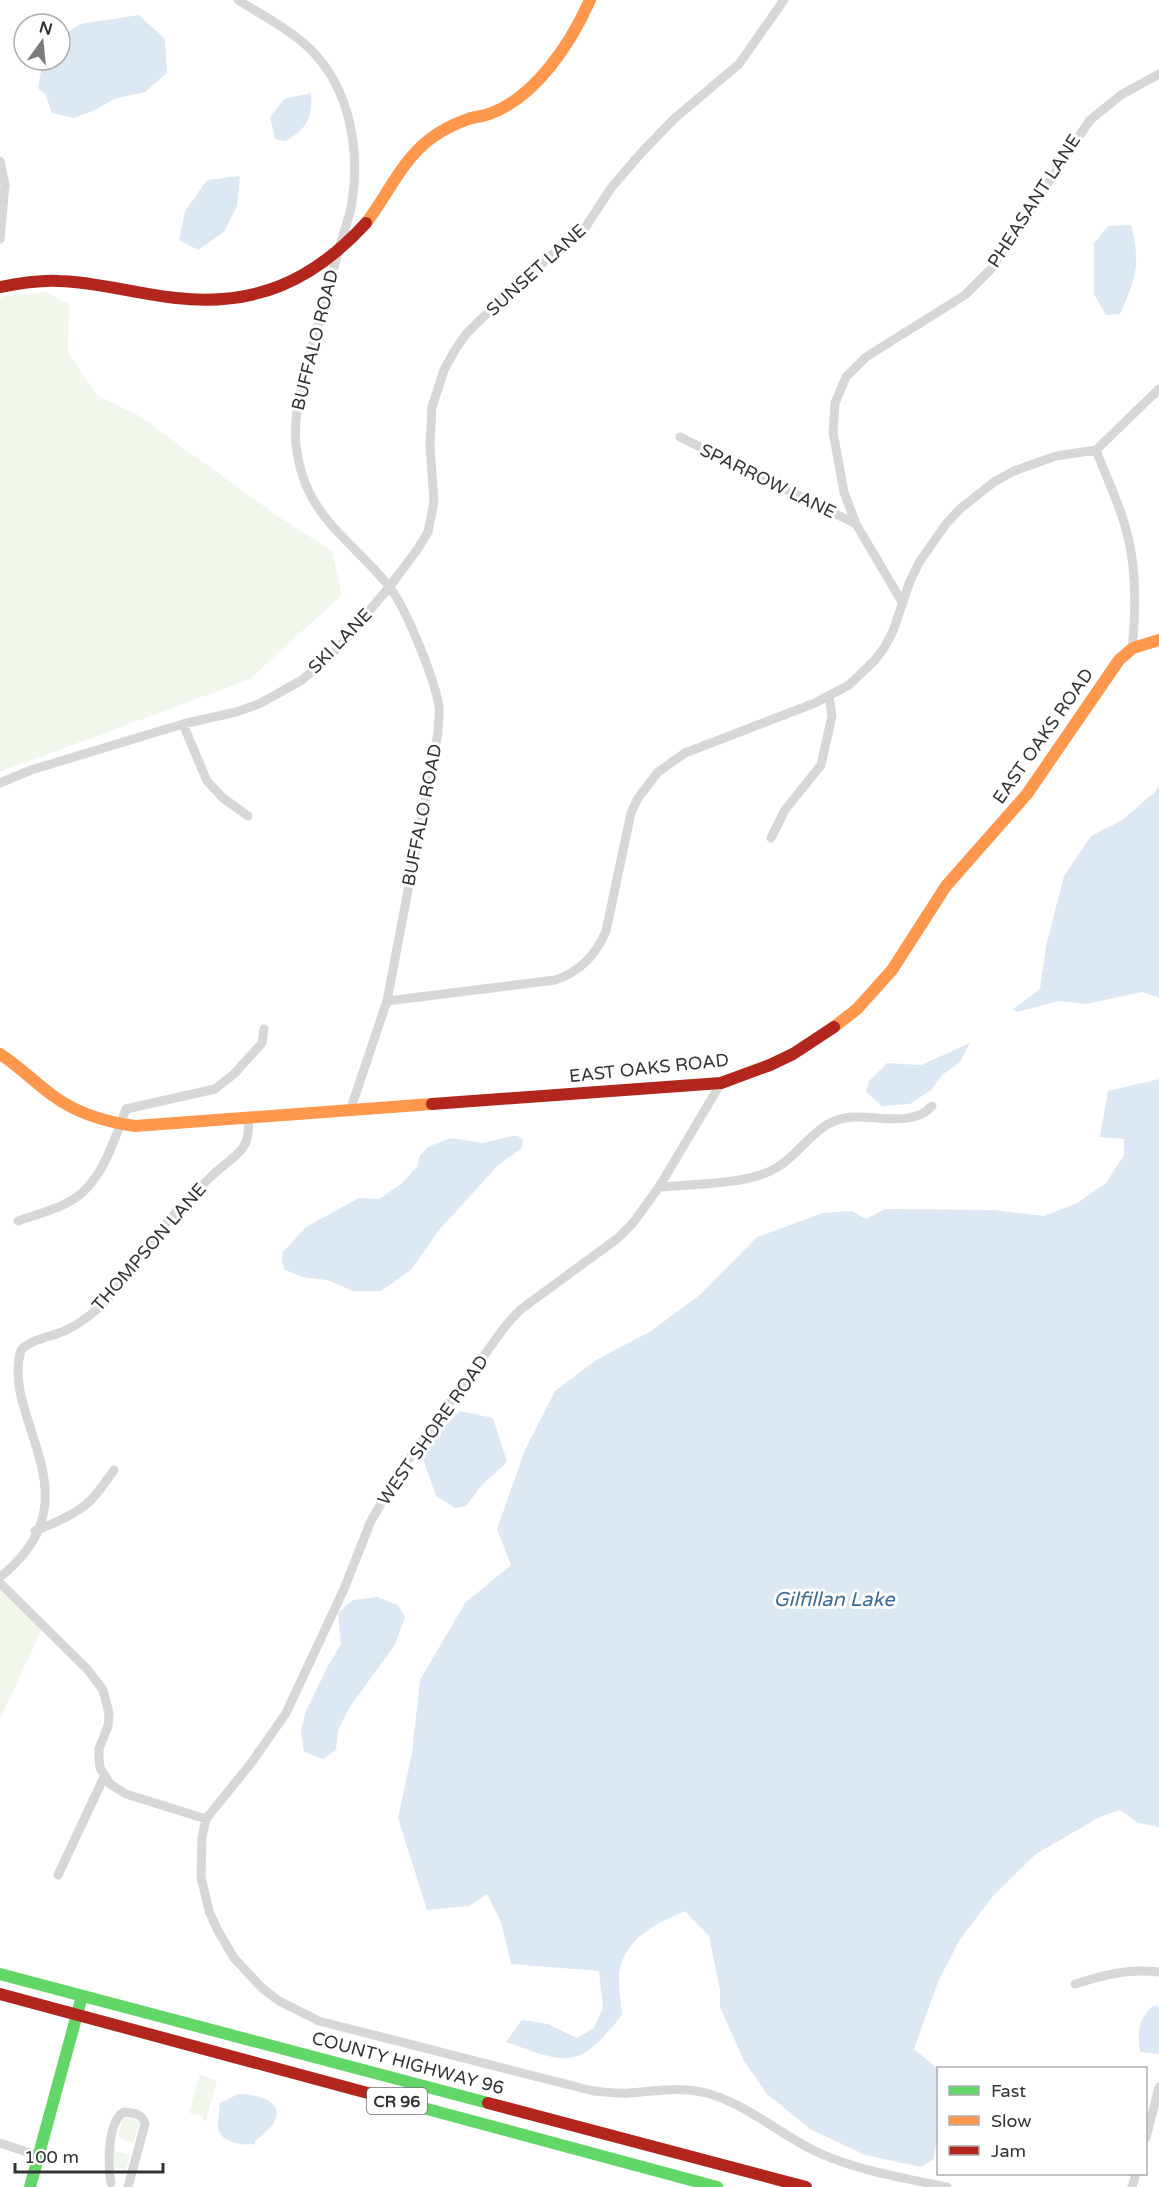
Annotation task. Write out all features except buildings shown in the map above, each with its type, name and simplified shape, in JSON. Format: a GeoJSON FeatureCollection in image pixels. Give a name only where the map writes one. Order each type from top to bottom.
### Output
{"type":"FeatureCollection","features":[{"type":"Feature","properties":{"kind":"street","name":"BUFFALO ROAD"},"geometry":{"type":"LineString","coordinates":[[238,0],[310,49],[322,63],[342,96],[351,129],[354,166],[351,207],[300,389],[295,427],[297,447],[306,484],[324,518],[390,586],[429,670],[439,707],[438,733],[387,1000],[350,1111]]}},
{"type":"Feature","properties":{"kind":"street"},"geometry":{"type":"LineString","coordinates":[[0,287],[23,282],[65,279],[193,301],[237,299],[278,288],[300,278],[338,250],[368,220],[402,168],[426,142],[460,122],[489,114],[518,95],[544,72],[573,35],[590,0]]}},
{"type":"Feature","properties":{"kind":"street","name":"SUNSET LANE"},"geometry":{"type":"LineString","coordinates":[[390,586],[417,550],[428,532],[433,517],[430,445],[432,406],[444,370],[455,350],[466,334],[510,291],[585,228],[611,188],[642,152],[674,119],[739,64],[784,0]]}},
{"type":"Feature","properties":{"kind":"street","name":"PHEASANT LANE"},"geometry":{"type":"LineString","coordinates":[[902,602],[856,524],[844,492],[833,432],[835,403],[846,378],[866,357],[964,295],[979,282],[1001,255],[1090,120],[1121,95],[1159,74]]}},
{"type":"Feature","properties":{"kind":"street"},"geometry":{"type":"LineString","coordinates":[[0,161],[5,185],[0,239]]}},
{"type":"Feature","properties":{"kind":"street"},"geometry":{"type":"LineString","coordinates":[[387,1000],[555,980],[572,973],[592,956],[606,931],[631,813],[638,798],[658,772],[685,753],[829,696],[849,685],[874,661],[893,632],[910,581],[932,542],[946,524],[978,493],[1014,471],[1034,462],[1096,450],[1159,389]]}},
{"type":"Feature","properties":{"kind":"street","name":"SPARROW LANE"},"geometry":{"type":"LineString","coordinates":[[680,437],[856,524]]}},
{"type":"Feature","properties":{"kind":"street"},"geometry":{"type":"LineString","coordinates":[[1096,450],[1128,533],[1134,572],[1135,609],[1132,649]]}},
{"type":"Feature","properties":{"kind":"street","name":"SKI LANE"},"geometry":{"type":"LineString","coordinates":[[0,783],[31,770],[183,724],[244,709],[281,693],[302,680],[339,647],[390,586]]}},
{"type":"Feature","properties":{"kind":"street","name":"EAST OAKS ROAD"},"geometry":{"type":"LineString","coordinates":[[0,1054],[30,1074],[53,1095],[85,1114],[120,1125],[153,1126],[721,1083],[753,1072],[805,1047],[841,1022],[876,989],[896,964],[946,885],[1020,804],[1100,684],[1132,649],[1159,640]]}},
{"type":"Feature","properties":{"kind":"street"},"geometry":{"type":"LineString","coordinates":[[771,838],[785,810],[821,765],[832,716],[829,696]]}},
{"type":"Feature","properties":{"kind":"street"},"geometry":{"type":"LineString","coordinates":[[183,724],[207,781],[224,798],[248,816]]}},
{"type":"Feature","properties":{"kind":"street"},"geometry":{"type":"LineString","coordinates":[[18,1221],[67,1203],[89,1186],[101,1168],[126,1109],[215,1089],[226,1082],[262,1043],[264,1029]]}},
{"type":"Feature","properties":{"kind":"street","name":"WEST SHORE ROAD"},"geometry":{"type":"LineString","coordinates":[[207,1819],[252,1762],[286,1713],[344,1589],[370,1523],[397,1475],[507,1324],[535,1297],[618,1238],[640,1215],[721,1083]]}},
{"type":"Feature","properties":{"kind":"street"},"geometry":{"type":"LineString","coordinates":[[659,1187],[762,1175],[786,1161],[814,1134],[833,1121],[856,1117],[912,1118],[927,1112],[932,1106]]}},
{"type":"Feature","properties":{"kind":"street","name":"THOMPSON LANE"},"geometry":{"type":"LineString","coordinates":[[10,1365],[25,1346],[81,1322],[111,1295],[161,1228],[213,1175],[241,1151],[248,1137],[249,1119]]}},
{"type":"Feature","properties":{"kind":"street"},"geometry":{"type":"LineString","coordinates":[[35,1531],[62,1520],[92,1500],[114,1470]]}},
{"type":"Feature","properties":{"kind":"street"},"geometry":{"type":"LineString","coordinates":[[0,1577],[25,1554],[35,1531],[38,1515],[34,1485]]}},
{"type":"Feature","properties":{"kind":"street"},"geometry":{"type":"LineString","coordinates":[[0,1583],[88,1670],[103,1690],[109,1713],[107,1731],[99,1749],[99,1759],[104,1777],[110,1784],[126,1794],[207,1819],[202,1837],[201,1876],[209,1912],[234,1958],[248,1975],[279,2001],[298,2013],[331,2025],[592,2091],[629,2093],[667,2088],[704,2092],[740,2105],[793,2140],[819,2153],[874,2172],[947,2187]]}},
{"type":"Feature","properties":{"kind":"street"},"geometry":{"type":"LineString","coordinates":[[58,1875],[104,1777]]}},
{"type":"Feature","properties":{"kind":"street"},"geometry":{"type":"LineString","coordinates":[[1075,1984],[1110,1973],[1159,1972]]}},
{"type":"Feature","properties":{"kind":"street","name":"COUNTY HIGHWAY 96"},"geometry":{"type":"LineString","coordinates":[[0,1974],[806,2187]]}},
{"type":"Feature","properties":{"kind":"street","name":"CR 96"},"geometry":{"type":"LineString","coordinates":[[0,1994],[717,2187]]}},
{"type":"Feature","properties":{"kind":"street"},"geometry":{"type":"LineString","coordinates":[[30,2187],[82,1996]]}},
{"type":"Feature","properties":{"kind":"street"},"geometry":{"type":"LineString","coordinates":[[1147,2134],[1159,2087]]}},
{"type":"Feature","properties":{"kind":"street"},"geometry":{"type":"LineString","coordinates":[[124,2112],[140,2115],[145,2124],[127,2187],[106,2185],[111,2141],[117,2117],[124,2112]]}},
{"type":"Feature","properties":{"kind":"street"},"geometry":{"type":"LineString","coordinates":[[0,2143],[39,2156]]}},
{"type":"Feature","properties":{"kind":"shaded area"},"geometry":{"type":"Polygon","coordinates":[[[46,292],[69,304],[68,353],[98,396],[138,415],[276,515],[332,551],[342,595],[250,679],[0,772],[0,298],[46,292]]]}},
{"type":"Feature","properties":{"kind":"shaded area"},"geometry":{"type":"Polygon","coordinates":[[[0,1587],[22,1604],[41,1631],[0,1719],[0,1587]]]}},
{"type":"Feature","properties":{"kind":"shaded area"},"geometry":{"type":"Polygon","coordinates":[[[200,2075],[217,2080],[206,2121],[203,2120],[203,2116],[189,2113],[200,2075]]]}},
{"type":"Feature","properties":{"kind":"shaded area"},"geometry":{"type":"Polygon","coordinates":[[[129,2117],[139,2124],[133,2143],[118,2137],[122,2120],[129,2117]]]}},
{"type":"Feature","properties":{"kind":"shaded area"},"geometry":{"type":"Polygon","coordinates":[[[115,2151],[130,2155],[126,2170],[115,2168],[113,2155],[115,2151]]]}},
{"type":"Feature","properties":{"kind":"water"},"geometry":{"type":"Polygon","coordinates":[[[139,15],[165,39],[167,73],[145,92],[114,99],[74,118],[52,113],[45,94],[38,88],[41,72],[72,72],[72,29],[80,24],[139,15]]]}},
{"type":"Feature","properties":{"kind":"water"},"geometry":{"type":"Polygon","coordinates":[[[311,93],[310,116],[304,127],[286,141],[275,139],[270,117],[284,99],[311,93]]]}},
{"type":"Feature","properties":{"kind":"water"},"geometry":{"type":"Polygon","coordinates":[[[240,176],[237,206],[224,232],[198,250],[179,240],[185,211],[207,180],[240,176]]]}},
{"type":"Feature","properties":{"kind":"water"},"geometry":{"type":"Polygon","coordinates":[[[1131,225],[1136,250],[1133,280],[1120,314],[1106,315],[1094,294],[1094,243],[1108,226],[1131,225]]]}},
{"type":"Feature","properties":{"kind":"water"},"geometry":{"type":"Polygon","coordinates":[[[1159,785],[1159,998],[1142,992],[1086,1004],[1059,1001],[1017,1012],[1013,1009],[1040,989],[1046,946],[1064,876],[1091,836],[1121,821],[1156,791],[1159,785]]]}},
{"type":"Feature","properties":{"kind":"water"},"geometry":{"type":"Polygon","coordinates":[[[970,1043],[960,1062],[942,1075],[931,1090],[910,1104],[882,1106],[866,1092],[869,1081],[887,1063],[921,1065],[970,1043]]]}},
{"type":"Feature","properties":{"kind":"water","name":"Gilfillan Lake"},"geometry":{"type":"Polygon","coordinates":[[[1159,1079],[1159,1827],[1138,1823],[1120,1810],[1100,1817],[1036,1854],[993,1896],[959,1941],[938,1982],[914,2049],[937,2068],[937,2136],[934,2159],[921,2167],[865,2155],[810,2129],[767,2094],[744,2061],[720,2007],[720,1990],[709,1936],[685,1911],[645,1932],[630,1947],[619,1973],[622,2015],[594,2046],[571,2058],[558,2058],[506,2042],[522,2020],[548,2024],[577,2038],[594,2028],[603,2008],[599,1971],[511,1964],[501,1922],[487,1894],[469,1906],[427,1910],[398,1818],[412,1753],[420,1680],[465,1603],[511,1565],[497,1529],[525,1450],[555,1391],[596,1360],[651,1331],[701,1294],[757,1237],[823,1213],[852,1211],[866,1219],[885,1209],[993,1210],[1044,1216],[1077,1203],[1106,1183],[1124,1155],[1124,1139],[1100,1137],[1108,1091],[1159,1079]]]}},
{"type":"Feature","properties":{"kind":"water"},"geometry":{"type":"Polygon","coordinates":[[[518,1136],[523,1140],[522,1148],[498,1165],[439,1230],[411,1270],[381,1291],[353,1291],[327,1280],[303,1277],[285,1270],[282,1262],[283,1252],[306,1227],[359,1198],[379,1199],[401,1184],[417,1167],[420,1155],[428,1147],[450,1138],[483,1143],[518,1136]]]}},
{"type":"Feature","properties":{"kind":"water"},"geometry":{"type":"Polygon","coordinates":[[[460,1411],[493,1418],[507,1462],[482,1485],[466,1506],[455,1508],[436,1496],[423,1459],[440,1430],[460,1411]]]}},
{"type":"Feature","properties":{"kind":"water"},"geometry":{"type":"Polygon","coordinates":[[[377,1597],[398,1605],[405,1617],[395,1645],[349,1708],[338,1730],[336,1750],[323,1759],[304,1752],[301,1730],[306,1711],[341,1644],[338,1613],[353,1600],[377,1597]]]}},
{"type":"Feature","properties":{"kind":"water"},"geometry":{"type":"Polygon","coordinates":[[[1153,2006],[1159,2006],[1159,2054],[1140,2052],[1139,2045],[1142,2021],[1153,2006]]]}},
{"type":"Feature","properties":{"kind":"water"},"geometry":{"type":"Polygon","coordinates":[[[238,2094],[263,2098],[276,2108],[277,2115],[274,2122],[255,2141],[255,2144],[230,2141],[218,2130],[219,2104],[238,2094]]]}},
{"type":"Feature","properties":{"kind":"traffic: fast"},"geometry":{"type":"LineString","coordinates":[[0,1974],[488,2103]]}},
{"type":"Feature","properties":{"kind":"traffic: fast"},"geometry":{"type":"LineString","coordinates":[[30,2187],[82,1996]]}},
{"type":"Feature","properties":{"kind":"traffic: fast"},"geometry":{"type":"LineString","coordinates":[[416,2106],[717,2187]]}},
{"type":"Feature","properties":{"kind":"traffic: slow"},"geometry":{"type":"LineString","coordinates":[[366,223],[411,157],[430,139],[460,122],[489,114],[506,106],[536,82],[562,51],[590,0]]}},
{"type":"Feature","properties":{"kind":"traffic: slow"},"geometry":{"type":"LineString","coordinates":[[834,1027],[857,1009],[892,970],[946,886],[1027,794],[1119,660],[1133,648],[1159,640]]}},
{"type":"Feature","properties":{"kind":"traffic: slow"},"geometry":{"type":"LineString","coordinates":[[0,1054],[71,1107],[102,1119],[135,1126],[432,1104]]}},
{"type":"Feature","properties":{"kind":"traffic: jam"},"geometry":{"type":"LineString","coordinates":[[0,287],[30,282],[59,281],[205,300],[257,294],[303,275],[346,243],[366,223]]}},
{"type":"Feature","properties":{"kind":"traffic: jam"},"geometry":{"type":"LineString","coordinates":[[432,1104],[721,1083],[793,1054],[834,1027]]}},
{"type":"Feature","properties":{"kind":"traffic: jam"},"geometry":{"type":"LineString","coordinates":[[0,1994],[416,2106]]}},
{"type":"Feature","properties":{"kind":"traffic: jam"},"geometry":{"type":"LineString","coordinates":[[488,2103],[806,2187]]}}]}
